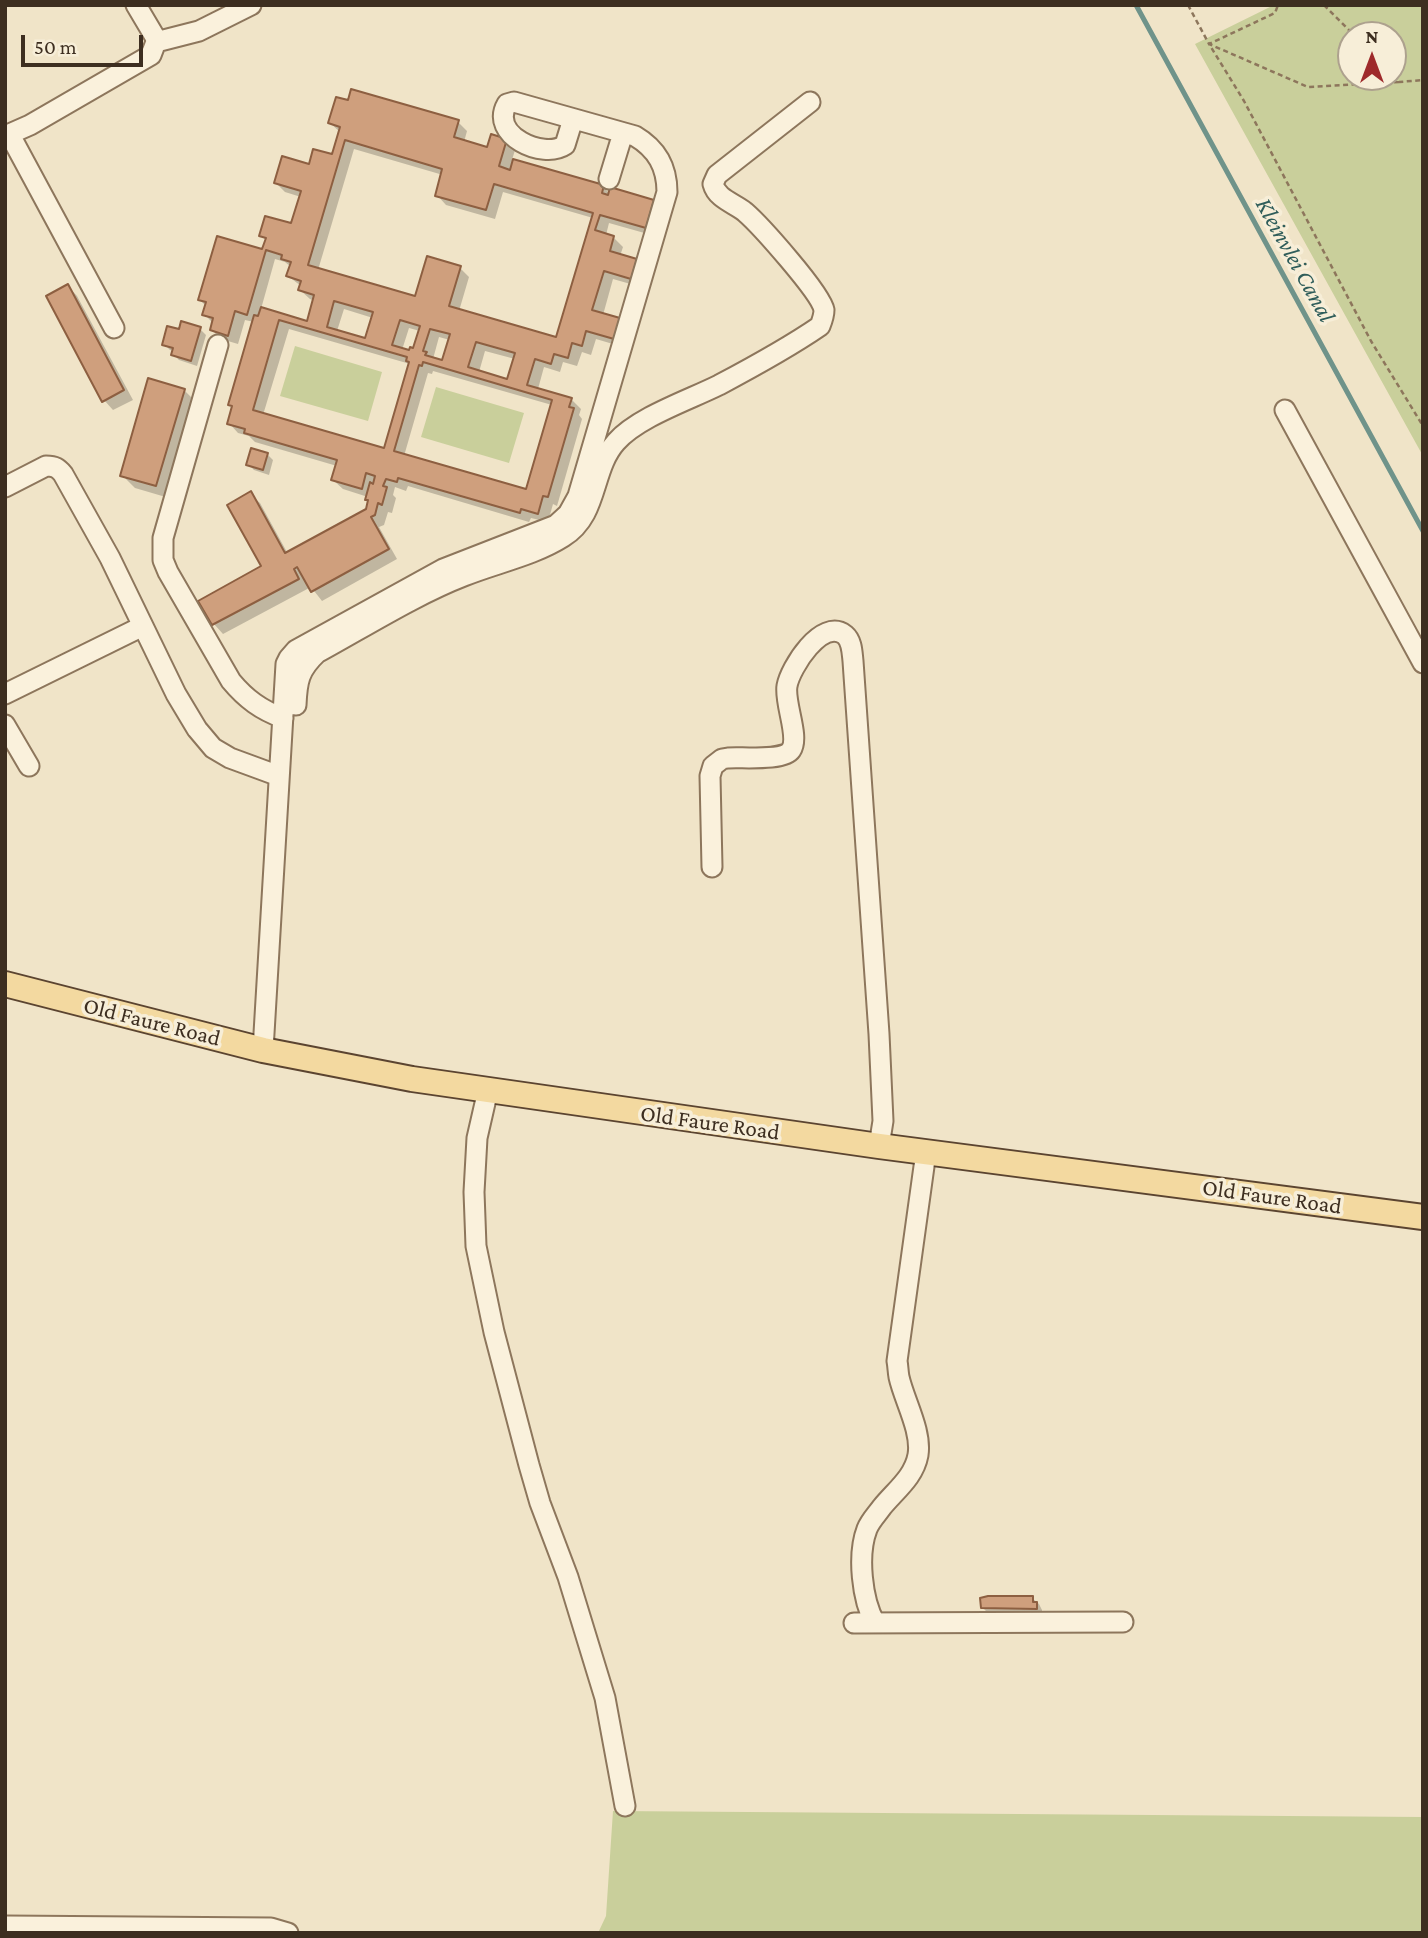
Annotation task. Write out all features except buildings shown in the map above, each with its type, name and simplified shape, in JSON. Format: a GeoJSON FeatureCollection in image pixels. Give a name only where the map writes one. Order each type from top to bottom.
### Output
{"type":"FeatureCollection","features":[{"type":"Feature","properties":{"kind":"main road","name":"Old Faure Road"},"geometry":{"type":"LineString","coordinates":[[5,984],[263,1050],[412,1079],[879,1146],[1423,1217]]}},
{"type":"Feature","properties":{"kind":"street"},"geometry":{"type":"LineString","coordinates":[[114,328],[8,135],[151,55],[156,42],[136,5]]}},
{"type":"Feature","properties":{"kind":"street"},"geometry":{"type":"LineString","coordinates":[[156,42],[199,32],[251,5]]}},
{"type":"Feature","properties":{"kind":"street"},"geometry":{"type":"LineString","coordinates":[[279,776],[295,745],[300,673],[317,653],[433,590],[463,576],[545,547],[564,537],[583,518],[616,442],[639,425],[720,385],[820,326],[824,309],[814,291],[758,224],[742,209],[715,192],[713,184],[717,174],[810,102]]}},
{"type":"Feature","properties":{"kind":"street"},"geometry":{"type":"LineString","coordinates":[[263,1050],[286,664],[289,658],[296,650],[443,569],[548,530],[562,520],[574,506],[582,483],[667,192],[666,172],[657,155],[644,141],[635,136],[573,119]]}},
{"type":"Feature","properties":{"kind":"street"},"geometry":{"type":"LineString","coordinates":[[609,179],[623,133]]}},
{"type":"Feature","properties":{"kind":"street"},"geometry":{"type":"LineString","coordinates":[[218,345],[163,538],[163,560],[231,681],[258,707],[283,718]]}},
{"type":"Feature","properties":{"kind":"street"},"geometry":{"type":"LineString","coordinates":[[1285,410],[1423,663]]}},
{"type":"Feature","properties":{"kind":"street"},"geometry":{"type":"LineString","coordinates":[[5,487],[46,466],[59,469],[110,558],[176,694],[197,729],[213,748],[230,758],[279,776]]}},
{"type":"Feature","properties":{"kind":"street"},"geometry":{"type":"LineString","coordinates":[[5,694],[143,626]]}},
{"type":"Feature","properties":{"kind":"street"},"geometry":{"type":"LineString","coordinates":[[712,867],[710,776],[713,765],[728,758],[777,757],[789,753],[793,748],[793,735],[786,698],[791,673],[806,648],[816,640],[836,632],[845,635],[851,644],[853,661],[879,1034],[883,1121],[879,1146]]}},
{"type":"Feature","properties":{"kind":"street"},"geometry":{"type":"LineString","coordinates":[[5,725],[29,766]]}},
{"type":"Feature","properties":{"kind":"street"},"geometry":{"type":"LineString","coordinates":[[488,1090],[477,1138],[474,1192],[476,1247],[494,1332],[529,1465],[540,1503],[568,1577],[605,1698],[625,1806]]}},
{"type":"Feature","properties":{"kind":"street"},"geometry":{"type":"LineString","coordinates":[[876,1623],[869,1612],[863,1588],[863,1546],[867,1527],[883,1505],[905,1483],[918,1456],[919,1443],[899,1376],[898,1361],[926,1152]]}},
{"type":"Feature","properties":{"kind":"street"},"geometry":{"type":"LineString","coordinates":[[854,1623],[1124,1622]]}},
{"type":"Feature","properties":{"kind":"street"},"geometry":{"type":"LineString","coordinates":[[5,1926],[176,1930],[271,1928],[288,1933]]}},
{"type":"Feature","properties":{"kind":"path"},"geometry":{"type":"LineString","coordinates":[[1188,5],[1244,101],[1371,341],[1423,426]]}},
{"type":"Feature","properties":{"kind":"path"},"geometry":{"type":"LineString","coordinates":[[1209,44],[1275,13],[1278,5]]}},
{"type":"Feature","properties":{"kind":"path"},"geometry":{"type":"LineString","coordinates":[[1324,5],[1340,21]]}},
{"type":"Feature","properties":{"kind":"path"},"geometry":{"type":"LineString","coordinates":[[1209,44],[1308,86],[1337,85]]}},
{"type":"Feature","properties":{"kind":"green space"},"geometry":{"type":"Polygon","coordinates":[[[1274,5],[1423,5],[1423,456],[1195,44],[1274,5]]]}},
{"type":"Feature","properties":{"kind":"green space"},"geometry":{"type":"Polygon","coordinates":[[[295,346],[382,372],[368,421],[280,396],[295,346]]]}},
{"type":"Feature","properties":{"kind":"green space"},"geometry":{"type":"Polygon","coordinates":[[[436,387],[524,413],[509,463],[421,437],[436,387]]]}},
{"type":"Feature","properties":{"kind":"green space"},"geometry":{"type":"Polygon","coordinates":[[[613,1811],[1423,1817],[1423,1933],[598,1933],[606,1916],[613,1811]]]}},
{"type":"Feature","properties":{"kind":"waterway","name":"Kleinvlei Canal"},"geometry":{"type":"LineString","coordinates":[[1136,5],[1423,531]]}}]}
